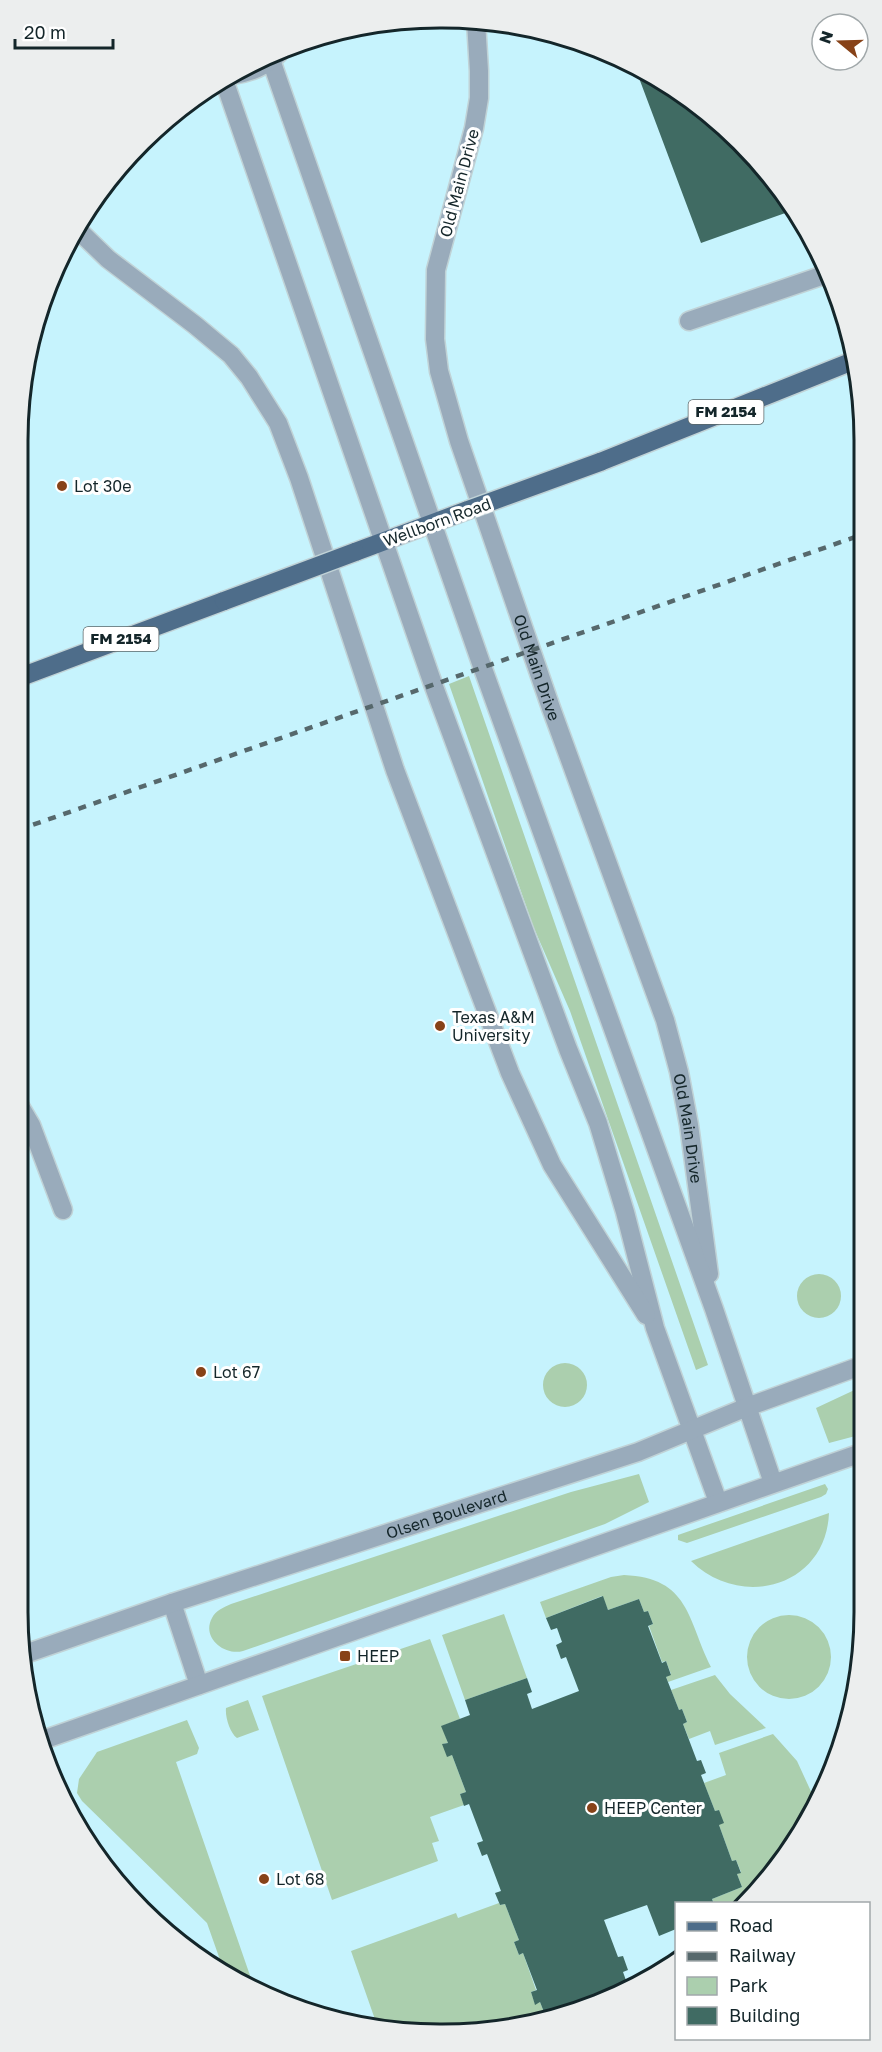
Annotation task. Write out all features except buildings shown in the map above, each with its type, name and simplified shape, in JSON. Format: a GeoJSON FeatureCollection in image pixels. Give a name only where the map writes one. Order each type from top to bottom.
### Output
{"type":"FeatureCollection","features":[{"type":"Feature","properties":{"kind":"main road","name":"Wellborn Road"},"geometry":{"type":"LineString","coordinates":[[28,674],[600,462],[846,364]]}},
{"type":"Feature","properties":{"kind":"street","name":"Old Main Drive"},"geometry":{"type":"LineString","coordinates":[[477,30],[479,98],[474,128],[436,270],[435,339],[439,371],[456,432],[551,708],[665,1020],[690,1125],[714,1309]]}},
{"type":"Feature","properties":{"kind":"street","name":"Old Main Drive"},"geometry":{"type":"LineString","coordinates":[[277,63],[482,666],[714,1309],[773,1483]]}},
{"type":"Feature","properties":{"kind":"street"},"geometry":{"type":"LineString","coordinates":[[227,89],[437,695],[568,1049],[598,1123],[625,1212],[655,1328],[718,1502]]}},
{"type":"Feature","properties":{"kind":"street"},"geometry":{"type":"LineString","coordinates":[[84,235],[108,259],[231,355],[249,377],[278,423],[299,478],[395,770],[523,1105],[569,1195],[655,1328]]}},
{"type":"Feature","properties":{"kind":"street"},"geometry":{"type":"LineString","coordinates":[[689,321],[819,276]]}},
{"type":"Feature","properties":{"kind":"street"},"geometry":{"type":"LineString","coordinates":[[28,1120],[63,1210]]}},
{"type":"Feature","properties":{"kind":"street","name":"Olsen Boulevard"},"geometry":{"type":"LineString","coordinates":[[31,1652],[638,1452],[747,1407],[854,1368]]}},
{"type":"Feature","properties":{"kind":"street"},"geometry":{"type":"LineString","coordinates":[[48,1738],[854,1455]]}},
{"type":"Feature","properties":{"kind":"street"},"geometry":{"type":"LineString","coordinates":[[172,1604],[200,1685]]}},
{"type":"Feature","properties":{"kind":"shaded area","name":"Texas A&M University"},"geometry":{"type":"Polygon","coordinates":[[[414,29],[468,29],[495,32],[521,36],[574,50],[623,71],[670,98],[713,131],[751,169],[784,212],[822,283],[839,334],[850,387],[854,441],[854,1611],[846,1691],[832,1744],[811,1793],[784,1840],[734,1902],[675,1902],[675,1950],[670,1954],[623,1981],[574,2002],[521,2016],[495,2020],[441,2024],[414,2023],[361,2016],[308,2002],[283,1992],[212,1954],[149,1903],[98,1840],[71,1793],[50,1744],[36,1691],[28,1611],[28,441],[36,361],[50,308],[84,235],[98,212],[131,169],[149,149],[190,114],[212,98],[259,71],[308,50],[361,36],[414,29]]]}},
{"type":"Feature","properties":{"kind":"green space"},"geometry":{"type":"Polygon","coordinates":[[[469,676],[708,1365],[696,1370],[570,1011],[533,926],[449,684],[469,676]]]}},
{"type":"Feature","properties":{"kind":"green space"},"geometry":{"type":"Polygon","coordinates":[[[819,1274],[835,1280],[841,1296],[835,1312],[819,1318],[803,1312],[797,1296],[803,1280],[819,1274]]]}},
{"type":"Feature","properties":{"kind":"green space"},"geometry":{"type":"Polygon","coordinates":[[[565,1363],[581,1369],[587,1385],[581,1401],[565,1407],[549,1401],[543,1385],[549,1369],[565,1363]]]}},
{"type":"Feature","properties":{"kind":"green space"},"geometry":{"type":"Polygon","coordinates":[[[854,1390],[854,1436],[829,1443],[816,1408],[854,1390]]]}},
{"type":"Feature","properties":{"kind":"green space"},"geometry":{"type":"Polygon","coordinates":[[[639,1474],[649,1502],[605,1524],[243,1651],[229,1651],[212,1639],[209,1625],[213,1616],[231,1604],[571,1492],[639,1474]]]}},
{"type":"Feature","properties":{"kind":"green space"},"geometry":{"type":"Polygon","coordinates":[[[825,1484],[828,1489],[821,1497],[687,1543],[678,1540],[678,1535],[825,1484]]]}},
{"type":"Feature","properties":{"kind":"green space"},"geometry":{"type":"Polygon","coordinates":[[[829,1513],[824,1538],[813,1559],[797,1574],[778,1583],[756,1587],[733,1585],[711,1576],[691,1561],[829,1513]]]}},
{"type":"Feature","properties":{"kind":"green space"},"geometry":{"type":"Polygon","coordinates":[[[624,1575],[646,1578],[662,1584],[674,1593],[690,1618],[711,1667],[668,1682],[666,1677],[671,1674],[666,1661],[662,1662],[649,1626],[653,1624],[648,1611],[644,1612],[639,1599],[608,1610],[602,1596],[546,1618],[540,1602],[611,1577],[624,1575]]]}},
{"type":"Feature","properties":{"kind":"green space"},"geometry":{"type":"Polygon","coordinates":[[[504,1614],[527,1678],[465,1700],[442,1635],[504,1614]]]}},
{"type":"Feature","properties":{"kind":"green space"},"geometry":{"type":"Polygon","coordinates":[[[781,1615],[797,1615],[813,1622],[824,1633],[831,1649],[828,1673],[819,1687],[797,1699],[781,1699],[765,1692],[754,1681],[747,1665],[747,1649],[754,1633],[765,1622],[781,1615]]]}},
{"type":"Feature","properties":{"kind":"green space"},"geometry":{"type":"Polygon","coordinates":[[[430,1639],[460,1719],[442,1726],[448,1743],[443,1744],[447,1756],[452,1755],[466,1792],[460,1794],[464,1805],[430,1817],[439,1841],[432,1843],[438,1861],[332,1900],[262,1696],[430,1639]]]}},
{"type":"Feature","properties":{"kind":"green space"},"geometry":{"type":"Polygon","coordinates":[[[715,1675],[730,1694],[766,1728],[715,1745],[710,1731],[689,1739],[683,1724],[687,1722],[671,1690],[715,1675]]]}},
{"type":"Feature","properties":{"kind":"green space"},"geometry":{"type":"Polygon","coordinates":[[[248,1700],[259,1730],[237,1738],[228,1724],[226,1708],[248,1700]]]}},
{"type":"Feature","properties":{"kind":"green space"},"geometry":{"type":"Polygon","coordinates":[[[187,1720],[199,1748],[197,1754],[176,1762],[250,1976],[220,1959],[207,1923],[82,1801],[77,1793],[79,1779],[97,1752],[187,1720]]]}},
{"type":"Feature","properties":{"kind":"green space"},"geometry":{"type":"Polygon","coordinates":[[[773,1734],[797,1761],[811,1792],[784,1840],[734,1902],[714,1902],[712,1899],[742,1887],[737,1874],[741,1872],[736,1860],[732,1861],[719,1825],[719,1810],[715,1811],[704,1783],[726,1775],[719,1753],[773,1734]]]}},
{"type":"Feature","properties":{"kind":"green space"},"geometry":{"type":"Polygon","coordinates":[[[499,1903],[500,1905],[505,1904],[519,1940],[514,1942],[519,1955],[523,1953],[536,1990],[531,1992],[535,2004],[540,2002],[543,2010],[521,2016],[468,2023],[414,2023],[375,2018],[351,1951],[456,1913],[458,1918],[499,1903]]]}},
{"type":"Feature","properties":{"kind":"railway"},"geometry":{"type":"LineString","coordinates":[[28,827],[854,537]]}},
{"type":"Feature","properties":{"kind":"place","name":"Lot 30e"},"geometry":{"type":"Point","coordinates":[62,486]}},
{"type":"Feature","properties":{"kind":"place","name":"Texas A&M University"},"geometry":{"type":"Point","coordinates":[440,1026]}},
{"type":"Feature","properties":{"kind":"place","name":"Lot 67"},"geometry":{"type":"Point","coordinates":[201,1372]}},
{"type":"Feature","properties":{"kind":"place","name":"HEEP"},"geometry":{"type":"Point","coordinates":[345,1656]}},
{"type":"Feature","properties":{"kind":"place","name":"HEEP Center"},"geometry":{"type":"Point","coordinates":[592,1808]}},
{"type":"Feature","properties":{"kind":"place","name":"Lot 68"},"geometry":{"type":"Point","coordinates":[264,1879]}}]}
